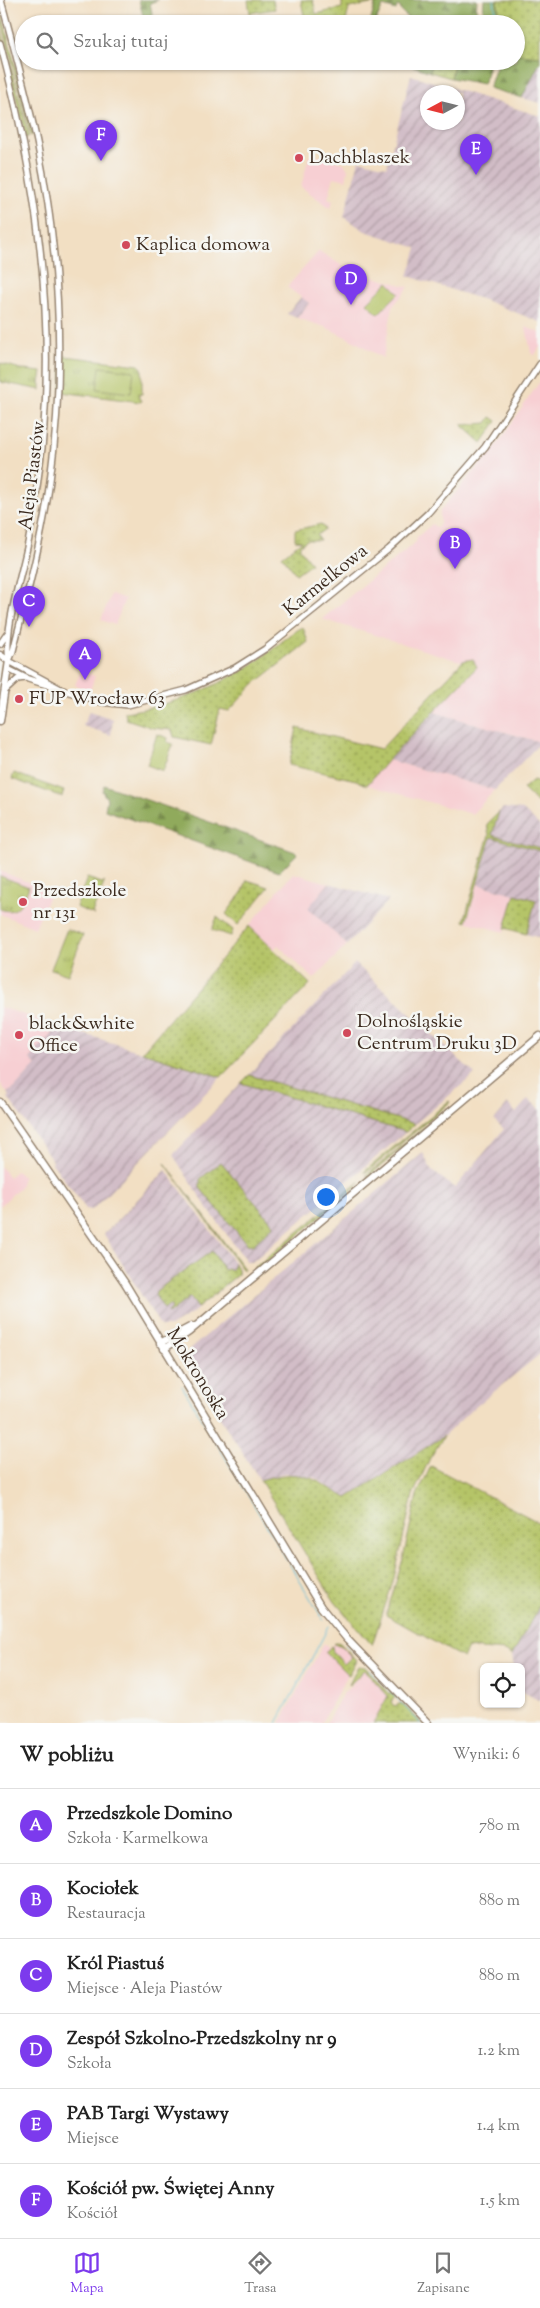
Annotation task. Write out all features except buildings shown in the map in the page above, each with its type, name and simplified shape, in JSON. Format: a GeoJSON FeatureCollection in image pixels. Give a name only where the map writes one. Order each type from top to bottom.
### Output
{"type":"FeatureCollection","features":[{"type":"Feature","properties":{"kind":"main road"},"geometry":{"type":"LineString","coordinates":[[0,655],[9,661],[0,721]]}},
{"type":"Feature","properties":{"kind":"main road"},"geometry":{"type":"LineString","coordinates":[[0,664],[8,669]]}},
{"type":"Feature","properties":{"kind":"main road"},"geometry":{"type":"LineString","coordinates":[[162,1346],[196,1324],[540,1036]]}},
{"type":"Feature","properties":{"kind":"main road","name":"Mokronoska"},"geometry":{"type":"LineString","coordinates":[[0,1102],[106,1254],[321,1607],[367,1660],[428,1723]]}},
{"type":"Feature","properties":{"kind":"street","name":"Aleja Piastów"},"geometry":{"type":"LineString","coordinates":[[0,0],[15,54]]}},
{"type":"Feature","properties":{"kind":"street","name":"Aleja Piastów"},"geometry":{"type":"LineString","coordinates":[[0,43],[24,140],[36,203],[44,276],[46,338],[44,413],[37,485],[29,538],[8,631],[7,650],[9,661]]}},
{"type":"Feature","properties":{"kind":"street","name":"Aleja Piastów"},"geometry":{"type":"LineString","coordinates":[[9,661],[38,548],[45,510],[55,435],[58,351],[55,270],[44,176],[30,109],[19,70]]}},
{"type":"Feature","properties":{"kind":"street","name":"Karmelkowa"},"geometry":{"type":"LineString","coordinates":[[8,669],[26,678],[60,689],[101,702],[120,705],[134,704],[201,684],[252,657],[382,555],[428,513],[488,443],[540,364]]}},
{"type":"Feature","properties":{"kind":"street"},"geometry":{"type":"LineString","coordinates":[[0,644],[8,631]]}},
{"type":"Feature","properties":{"kind":"street","name":"Karmelkowa"},"geometry":{"type":"LineString","coordinates":[[9,661],[60,689]]}},
{"type":"Feature","properties":{"kind":"street"},"geometry":{"type":"LineString","coordinates":[[6,690],[18,679],[26,678]]}},
{"type":"Feature","properties":{"kind":"shaded area"},"geometry":{"type":"Polygon","coordinates":[[[540,62],[540,103],[522,98],[540,62]]]}},
{"type":"Feature","properties":{"kind":"shaded area"},"geometry":{"type":"Polygon","coordinates":[[[411,75],[442,85],[420,85],[420,130],[465,130],[465,92],[540,116],[540,322],[484,300],[408,276],[417,248],[365,231],[344,217],[359,160],[387,167],[411,75]]]}},
{"type":"Feature","properties":{"kind":"shaded area"},"geometry":{"type":"Polygon","coordinates":[[[309,156],[344,163],[348,170],[346,180],[334,177],[328,198],[333,200],[331,208],[301,187],[309,156]]]}},
{"type":"Feature","properties":{"kind":"shaded area"},"geometry":{"type":"Polygon","coordinates":[[[319,251],[349,270],[409,287],[393,306],[383,358],[325,327],[297,318],[309,303],[287,287],[319,251]]]}},
{"type":"Feature","properties":{"kind":"shaded area"},"geometry":{"type":"Polygon","coordinates":[[[301,297],[309,303],[297,318],[287,314],[301,297]]]}},
{"type":"Feature","properties":{"kind":"shaded area"},"geometry":{"type":"Polygon","coordinates":[[[526,327],[540,333],[540,347],[534,356],[531,353],[526,327]]]}},
{"type":"Feature","properties":{"kind":"shaded area"},"geometry":{"type":"Polygon","coordinates":[[[540,381],[540,742],[434,712],[477,666],[473,659],[456,660],[322,619],[417,541],[416,538],[432,524],[437,528],[440,524],[440,511],[499,442],[540,381]]]}},
{"type":"Feature","properties":{"kind":"shaded area"},"geometry":{"type":"Polygon","coordinates":[[[111,594],[125,599],[115,625],[101,620],[111,594]]]}},
{"type":"Feature","properties":{"kind":"shaded area"},"geometry":{"type":"Polygon","coordinates":[[[81,671],[95,676],[90,691],[75,685],[81,671]]]}},
{"type":"Feature","properties":{"kind":"shaded area"},"geometry":{"type":"Polygon","coordinates":[[[89,711],[113,719],[111,735],[83,726],[89,711]]]}},
{"type":"Feature","properties":{"kind":"shaded area"},"geometry":{"type":"Polygon","coordinates":[[[434,712],[540,743],[495,790],[388,760],[434,712]]]}},
{"type":"Feature","properties":{"kind":"shaded area"},"geometry":{"type":"Polygon","coordinates":[[[388,760],[495,790],[472,814],[367,785],[388,760]]]}},
{"type":"Feature","properties":{"kind":"shaded area"},"geometry":{"type":"Polygon","coordinates":[[[503,808],[523,810],[540,826],[540,848],[491,835],[499,812],[503,808]]]}},
{"type":"Feature","properties":{"kind":"shaded area"},"geometry":{"type":"Polygon","coordinates":[[[491,837],[540,851],[540,938],[526,934],[536,900],[478,884],[491,837]]]}},
{"type":"Feature","properties":{"kind":"shaded area","name":"Przedszkole nr 131"},"geometry":{"type":"Polygon","coordinates":[[[0,871],[51,891],[35,928],[0,914],[0,871]]]}},
{"type":"Feature","properties":{"kind":"shaded area"},"geometry":{"type":"Polygon","coordinates":[[[293,873],[329,883],[309,908],[347,945],[314,979],[278,945],[274,949],[249,926],[293,873]]]}},
{"type":"Feature","properties":{"kind":"shaded area"},"geometry":{"type":"Polygon","coordinates":[[[329,883],[389,900],[347,945],[308,908],[329,883]]]}},
{"type":"Feature","properties":{"kind":"shaded area"},"geometry":{"type":"Polygon","coordinates":[[[478,884],[515,894],[504,932],[467,922],[478,884]]]}},
{"type":"Feature","properties":{"kind":"shaded area"},"geometry":{"type":"Polygon","coordinates":[[[355,963],[475,1074],[415,1124],[249,1075],[355,963]]]}},
{"type":"Feature","properties":{"kind":"shaded area","name":"black&white Office"},"geometry":{"type":"Polygon","coordinates":[[[0,1007],[59,1026],[30,1059],[36,1065],[15,1088],[7,1093],[0,1083],[0,1007]]]}},
{"type":"Feature","properties":{"kind":"shaded area"},"geometry":{"type":"Polygon","coordinates":[[[59,1026],[221,1077],[92,1210],[86,1209],[52,1163],[53,1161],[8,1098],[10,1096],[7,1093],[15,1088],[36,1065],[30,1059],[59,1026]]]}},
{"type":"Feature","properties":{"kind":"shaded area"},"geometry":{"type":"Polygon","coordinates":[[[241,1083],[406,1132],[252,1262],[247,1262],[208,1209],[173,1155],[241,1083]]]}},
{"type":"Feature","properties":{"kind":"shaded area"},"geometry":{"type":"Polygon","coordinates":[[[528,1099],[540,1109],[540,1354],[468,1413],[444,1436],[347,1498],[315,1478],[285,1473],[260,1480],[186,1365],[189,1350],[423,1153],[431,1170],[455,1188],[504,1129],[494,1120],[508,1104],[516,1113],[528,1099]]]}},
{"type":"Feature","properties":{"kind":"shaded area"},"geometry":{"type":"Polygon","coordinates":[[[0,1166],[9,1177],[16,1171],[23,1177],[20,1187],[0,1206],[0,1166]]]}},
{"type":"Feature","properties":{"kind":"shaded area"},"geometry":{"type":"Polygon","coordinates":[[[166,1170],[239,1269],[239,1274],[190,1315],[170,1327],[161,1327],[104,1234],[166,1170]]]}},
{"type":"Feature","properties":{"kind":"shaded area"},"geometry":{"type":"Polygon","coordinates":[[[540,1605],[540,1701],[525,1693],[525,1663],[513,1663],[512,1655],[540,1605]]]}},
{"type":"Feature","properties":{"kind":"shaded area"},"geometry":{"type":"Polygon","coordinates":[[[324,1643],[329,1648],[336,1643],[340,1643],[356,1660],[321,1723],[280,1723],[324,1643]]]}},
{"type":"Feature","properties":{"kind":"shaded area"},"geometry":{"type":"Polygon","coordinates":[[[365,1670],[388,1696],[373,1723],[326,1723],[342,1695],[365,1670]]]}},
{"type":"Feature","properties":{"kind":"green space"},"geometry":{"type":"Polygon","coordinates":[[[139,0],[158,0],[150,3],[152,15],[143,15],[139,0]]]}},
{"type":"Feature","properties":{"kind":"green space"},"geometry":{"type":"Polygon","coordinates":[[[248,0],[273,0],[275,9],[250,13],[248,0]]]}},
{"type":"Feature","properties":{"kind":"green space"},"geometry":{"type":"Polygon","coordinates":[[[301,0],[313,0],[316,14],[342,8],[342,0],[360,0],[360,4],[393,0],[349,8],[347,15],[304,15],[301,0]]]}},
{"type":"Feature","properties":{"kind":"green space"},"geometry":{"type":"Polygon","coordinates":[[[393,0],[477,0],[476,15],[405,15],[400,7],[397,6],[396,10],[383,6],[379,15],[372,15],[375,4],[393,0]]]}},
{"type":"Feature","properties":{"kind":"green space"},"geometry":{"type":"Polygon","coordinates":[[[484,0],[497,0],[500,15],[483,15],[484,0]]]}},
{"type":"Feature","properties":{"kind":"green space"},"geometry":{"type":"Polygon","coordinates":[[[497,0],[540,0],[540,56],[525,55],[525,15],[500,15],[497,0]]]}},
{"type":"Feature","properties":{"kind":"green space"},"geometry":{"type":"Polygon","coordinates":[[[0,6],[33,135],[31,136],[0,15],[0,6]]]}},
{"type":"Feature","properties":{"kind":"green space"},"geometry":{"type":"Polygon","coordinates":[[[0,25],[29,136],[26,138],[0,34],[0,25]]]}},
{"type":"Feature","properties":{"kind":"green space"},"geometry":{"type":"Polygon","coordinates":[[[525,55],[540,56],[540,62],[522,98],[489,88],[495,70],[525,70],[525,55]]]}},
{"type":"Feature","properties":{"kind":"green space"},"geometry":{"type":"Polygon","coordinates":[[[431,70],[453,70],[451,78],[430,72],[431,70]]]}},
{"type":"Feature","properties":{"kind":"green space"},"geometry":{"type":"Polygon","coordinates":[[[453,70],[488,70],[483,84],[451,78],[453,70]]]}},
{"type":"Feature","properties":{"kind":"green space"},"geometry":{"type":"Polygon","coordinates":[[[388,282],[399,293],[378,314],[367,303],[388,282]]]}},
{"type":"Feature","properties":{"kind":"green space"},"geometry":{"type":"Polygon","coordinates":[[[65,356],[139,365],[142,368],[142,394],[139,394],[141,402],[61,392],[62,360],[65,356]]]}},
{"type":"Feature","properties":{"kind":"green space"},"geometry":{"type":"Polygon","coordinates":[[[0,363],[24,370],[42,372],[41,390],[0,382],[0,363]]]}},
{"type":"Feature","properties":{"kind":"green space"},"geometry":{"type":"Polygon","coordinates":[[[100,367],[134,371],[131,393],[97,389],[100,367]]]}},
{"type":"Feature","properties":{"kind":"green space"},"geometry":{"type":"Polygon","coordinates":[[[491,417],[497,421],[482,443],[462,425],[487,423],[491,417]]]}},
{"type":"Feature","properties":{"kind":"green space"},"geometry":{"type":"Polygon","coordinates":[[[321,524],[325,529],[317,535],[320,540],[307,540],[300,545],[300,549],[311,563],[296,574],[282,556],[302,541],[295,540],[295,530],[321,524]]]}},
{"type":"Feature","properties":{"kind":"green space"},"geometry":{"type":"Polygon","coordinates":[[[303,627],[308,642],[254,684],[229,711],[220,709],[211,745],[174,737],[172,730],[153,728],[126,719],[125,712],[177,700],[226,679],[257,661],[303,627]]]}},
{"type":"Feature","properties":{"kind":"green space"},"geometry":{"type":"Polygon","coordinates":[[[473,659],[477,667],[388,760],[367,785],[356,780],[289,765],[297,728],[381,749],[463,661],[473,659]]]}},
{"type":"Feature","properties":{"kind":"green space"},"geometry":{"type":"Polygon","coordinates":[[[157,734],[168,738],[167,742],[173,744],[163,771],[147,765],[157,734]]]}},
{"type":"Feature","properties":{"kind":"green space"},"geometry":{"type":"Polygon","coordinates":[[[14,773],[64,791],[62,797],[12,779],[14,773]]]}},
{"type":"Feature","properties":{"kind":"green space"},"geometry":{"type":"Polygon","coordinates":[[[533,780],[540,782],[540,805],[523,789],[533,780]]]}},
{"type":"Feature","properties":{"kind":"green space"},"geometry":{"type":"Polygon","coordinates":[[[104,785],[298,853],[279,872],[105,810],[107,799],[102,791],[104,785]]]}},
{"type":"Feature","properties":{"kind":"green space"},"geometry":{"type":"Polygon","coordinates":[[[499,812],[492,835],[540,848],[540,851],[491,837],[466,922],[464,921],[489,835],[487,824],[499,812]]]}},
{"type":"Feature","properties":{"kind":"green space"},"geometry":{"type":"Polygon","coordinates":[[[0,876],[29,887],[22,902],[16,909],[6,911],[0,909],[0,876]]]}},
{"type":"Feature","properties":{"kind":"green space"},"geometry":{"type":"Polygon","coordinates":[[[87,878],[102,883],[105,881],[92,913],[95,915],[76,907],[87,878]]]}},
{"type":"Feature","properties":{"kind":"green space"},"geometry":{"type":"Polygon","coordinates":[[[247,880],[269,887],[238,925],[226,914],[243,891],[247,880]]]}},
{"type":"Feature","properties":{"kind":"green space"},"geometry":{"type":"Polygon","coordinates":[[[515,894],[536,900],[526,934],[505,928],[515,894]]]}},
{"type":"Feature","properties":{"kind":"green space"},"geometry":{"type":"Polygon","coordinates":[[[217,917],[233,930],[231,936],[212,930],[217,917]]]}},
{"type":"Feature","properties":{"kind":"green space"},"geometry":{"type":"Polygon","coordinates":[[[249,926],[310,984],[221,1077],[142,1052],[249,926]]]}},
{"type":"Feature","properties":{"kind":"green space"},"geometry":{"type":"Polygon","coordinates":[[[67,929],[83,935],[68,975],[51,969],[67,929]]]}},
{"type":"Feature","properties":{"kind":"green space"},"geometry":{"type":"Polygon","coordinates":[[[249,1075],[415,1124],[406,1132],[241,1083],[249,1075]]]}},
{"type":"Feature","properties":{"kind":"green space"},"geometry":{"type":"Polygon","coordinates":[[[449,1101],[367,1172],[364,1172],[449,1101]]]}},
{"type":"Feature","properties":{"kind":"green space"},"geometry":{"type":"Polygon","coordinates":[[[447,1108],[369,1176],[366,1176],[447,1108]]]}},
{"type":"Feature","properties":{"kind":"green space"},"geometry":{"type":"Polygon","coordinates":[[[221,1162],[274,1225],[253,1245],[247,1244],[200,1188],[200,1179],[221,1162]]]}},
{"type":"Feature","properties":{"kind":"green space"},"geometry":{"type":"Polygon","coordinates":[[[165,1163],[244,1269],[242,1269],[165,1163]]]}},
{"type":"Feature","properties":{"kind":"green space"},"geometry":{"type":"Polygon","coordinates":[[[360,1181],[358,1185],[261,1267],[253,1269],[360,1181]]]}},
{"type":"Feature","properties":{"kind":"green space"},"geometry":{"type":"Polygon","coordinates":[[[212,1251],[224,1270],[228,1269],[231,1271],[234,1263],[238,1269],[238,1274],[198,1308],[190,1297],[168,1314],[167,1312],[172,1308],[170,1305],[164,1309],[155,1295],[156,1291],[212,1251]]]}},
{"type":"Feature","properties":{"kind":"green space"},"geometry":{"type":"Polygon","coordinates":[[[444,1436],[430,1458],[413,1495],[393,1582],[372,1645],[335,1602],[260,1480],[275,1476],[297,1475],[315,1480],[347,1498],[444,1436]]]}},
{"type":"Feature","properties":{"kind":"green space"},"geometry":{"type":"Polygon","coordinates":[[[431,1466],[540,1523],[540,1605],[512,1655],[505,1651],[468,1648],[463,1658],[386,1615],[403,1559],[417,1495],[431,1466]]]}},
{"type":"Feature","properties":{"kind":"green space"},"geometry":{"type":"Polygon","coordinates":[[[337,1642],[356,1660],[348,1675],[325,1652],[332,1646],[333,1652],[344,1664],[352,1657],[340,1645],[334,1644],[337,1642]]]}},
{"type":"Feature","properties":{"kind":"green space"},"geometry":{"type":"Polygon","coordinates":[[[358,1666],[365,1667],[389,1694],[392,1690],[395,1697],[391,1702],[394,1706],[402,1703],[422,1723],[373,1723],[388,1696],[365,1670],[349,1685],[358,1666]]]}},
{"type":"Feature","properties":{"kind":"waterway"},"geometry":{"type":"LineString","coordinates":[[494,0],[496,15]]}},
{"type":"Feature","properties":{"kind":"waterway"},"geometry":{"type":"LineString","coordinates":[[182,1386],[324,1621]]}},
{"type":"Feature","properties":{"kind":"waterway"},"geometry":{"type":"LineString","coordinates":[[277,1723],[329,1626]]}},
{"type":"Feature","properties":{"kind":"waterway"},"geometry":{"type":"LineString","coordinates":[[343,1642],[354,1653]]}},
{"type":"Feature","properties":{"kind":"waterway"},"geometry":{"type":"LineString","coordinates":[[367,1667],[420,1723]]}},
{"type":"Feature","properties":{"kind":"place","name":"Dachblaszek"},"geometry":{"type":"Point","coordinates":[299,158]}},
{"type":"Feature","properties":{"kind":"place","name":"Kościół pw. Świętej Anny"},"geometry":{"type":"Point","coordinates":[101,161]}},
{"type":"Feature","properties":{"kind":"place","name":"PAB Targi Wystawy"},"geometry":{"type":"Point","coordinates":[476,175]}},
{"type":"Feature","properties":{"kind":"place","name":"Kaplica domowa"},"geometry":{"type":"Point","coordinates":[126,245]}},
{"type":"Feature","properties":{"kind":"place","name":"Zespół Szkolno-Przedszkolny nr 9"},"geometry":{"type":"Point","coordinates":[351,305]}},
{"type":"Feature","properties":{"kind":"place","name":"Kociołek"},"geometry":{"type":"Point","coordinates":[455,569]}},
{"type":"Feature","properties":{"kind":"place","name":"Król Piastuś"},"geometry":{"type":"Point","coordinates":[29,627]}},
{"type":"Feature","properties":{"kind":"place","name":"Przedszkole Domino"},"geometry":{"type":"Point","coordinates":[85,680]}},
{"type":"Feature","properties":{"kind":"place","name":"FUP Wrocław 63"},"geometry":{"type":"Point","coordinates":[19,699]}},
{"type":"Feature","properties":{"kind":"place","name":"Przedszkole nr 131"},"geometry":{"type":"Point","coordinates":[23,902]}},
{"type":"Feature","properties":{"kind":"place","name":"Dolnośląskie Centrum Druku 3D"},"geometry":{"type":"Point","coordinates":[347,1033]}},
{"type":"Feature","properties":{"kind":"place","name":"black&white Office"},"geometry":{"type":"Point","coordinates":[19,1035]}}]}
